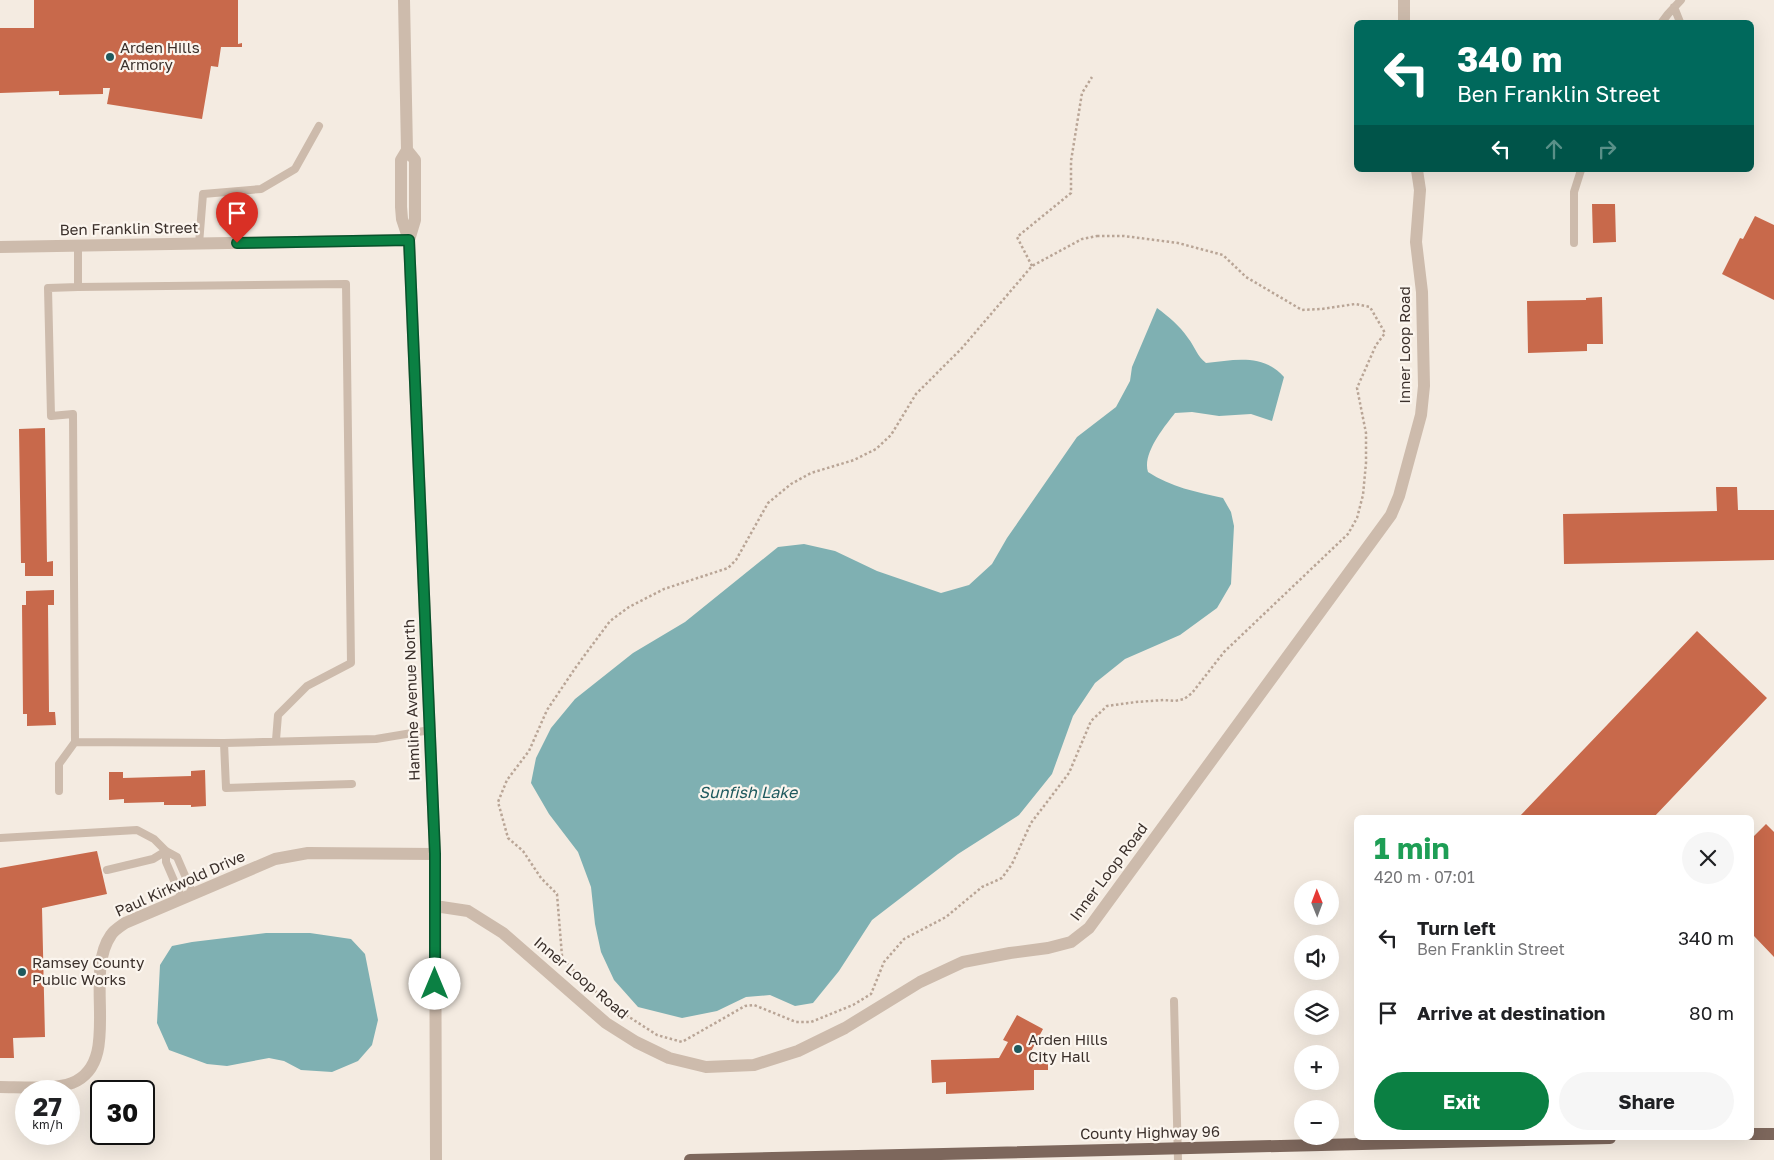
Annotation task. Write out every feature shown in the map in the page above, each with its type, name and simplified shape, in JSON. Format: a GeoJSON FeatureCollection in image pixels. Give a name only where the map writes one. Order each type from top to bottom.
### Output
{"type":"FeatureCollection","features":[{"type":"Feature","properties":{"kind":"main road"},"geometry":{"type":"LineString","coordinates":[[1754,1134],[1774,1134]]}},
{"type":"Feature","properties":{"kind":"main road","name":"County Highway 96"},"geometry":{"type":"LineString","coordinates":[[690,1160],[1178,1154],[1556,1140]]}},
{"type":"Feature","properties":{"kind":"street","name":"Hamline Avenue North"},"geometry":{"type":"LineString","coordinates":[[404,0],[407,150],[415,160],[415,220],[409,240],[435,854],[436,1160]]}},
{"type":"Feature","properties":{"kind":"street"},"geometry":{"type":"LineString","coordinates":[[1404,0],[1404,20]]}},
{"type":"Feature","properties":{"kind":"street","name":"Inner Loop Road"},"geometry":{"type":"LineString","coordinates":[[435,906],[468,911],[503,933],[606,1023],[636,1042],[669,1058],[706,1067],[754,1065],[798,1051],[845,1028],[920,982],[963,962],[1048,948],[1071,942],[1089,928],[1391,515],[1399,496],[1421,415],[1424,386],[1422,292],[1416,242],[1420,190],[1417,172]]}},
{"type":"Feature","properties":{"kind":"street","name":"Ben Franklin Street"},"geometry":{"type":"LineString","coordinates":[[0,247],[409,240]]}},
{"type":"Feature","properties":{"kind":"street","name":"Paul Kirkwold Drive"},"geometry":{"type":"LineString","coordinates":[[0,1087],[55,1086],[73,1082],[87,1072],[97,1058],[100,1042],[99,970],[111,935],[125,923],[275,859],[308,853],[435,854]]}},
{"type":"Feature","properties":{"kind":"lane"},"geometry":{"type":"LineString","coordinates":[[1664,20],[1681,0]]}},
{"type":"Feature","properties":{"kind":"lane"},"geometry":{"type":"LineString","coordinates":[[1674,7],[1679,20]]}},
{"type":"Feature","properties":{"kind":"lane"},"geometry":{"type":"LineString","coordinates":[[198,244],[203,194],[261,189],[295,169],[319,126]]}},
{"type":"Feature","properties":{"kind":"lane"},"geometry":{"type":"LineString","coordinates":[[1574,243],[1574,192],[1580,172]]}},
{"type":"Feature","properties":{"kind":"lane"},"geometry":{"type":"LineString","coordinates":[[78,246],[78,288]]}},
{"type":"Feature","properties":{"kind":"lane"},"geometry":{"type":"LineString","coordinates":[[58,791],[59,764],[75,742],[73,414],[51,416],[48,288],[346,284],[351,663],[307,686],[278,715],[276,740]]}},
{"type":"Feature","properties":{"kind":"lane"},"geometry":{"type":"LineString","coordinates":[[75,742],[224,743],[376,738],[430,730]]}},
{"type":"Feature","properties":{"kind":"lane"},"geometry":{"type":"LineString","coordinates":[[224,743],[226,788],[352,784]]}},
{"type":"Feature","properties":{"kind":"lane"},"geometry":{"type":"LineString","coordinates":[[0,838],[137,830],[154,839],[166,851],[177,857],[187,896]]}},
{"type":"Feature","properties":{"kind":"lane"},"geometry":{"type":"LineString","coordinates":[[107,870],[153,859],[166,851]]}},
{"type":"Feature","properties":{"kind":"lane"},"geometry":{"type":"LineString","coordinates":[[166,851],[166,862],[187,896]]}},
{"type":"Feature","properties":{"kind":"lane"},"geometry":{"type":"LineString","coordinates":[[1174,1001],[1178,1154]]}},
{"type":"Feature","properties":{"kind":"path"},"geometry":{"type":"LineString","coordinates":[[1032,266],[1017,237],[1071,193],[1071,161],[1082,93],[1092,77]]}},
{"type":"Feature","properties":{"kind":"path"},"geometry":{"type":"LineString","coordinates":[[1097,236],[1124,236],[1178,243],[1223,255],[1246,277],[1302,310],[1322,310],[1355,304],[1370,307],[1385,333],[1376,345],[1357,388],[1366,433],[1363,495],[1357,518],[1348,534],[1224,652],[1192,693],[1184,699],[1107,706],[1091,720],[1069,773],[1031,823],[1012,864],[1002,878],[982,887],[946,917],[904,939],[884,962],[871,994],[853,1005],[811,1022],[796,1022],[754,1005],[745,1006],[682,1042],[657,1035],[609,1004],[570,967],[562,956],[557,894],[540,878],[522,851],[508,838],[498,802],[507,780],[529,751],[547,710],[610,621],[629,607],[664,588],[728,568],[736,560],[768,503],[791,484],[811,473],[854,460],[876,449],[891,435],[916,394],[962,348],[1032,266],[1082,239],[1097,236]]}},
{"type":"Feature","properties":{"kind":"water","name":"Sunfish Lake"},"geometry":{"type":"Polygon","coordinates":[[[1157,308],[1181,329],[1206,363],[1237,360],[1257,361],[1276,369],[1284,377],[1272,421],[1251,414],[1219,416],[1192,412],[1175,413],[1155,441],[1148,457],[1148,472],[1175,485],[1223,498],[1231,512],[1234,526],[1231,584],[1217,608],[1180,635],[1125,659],[1095,683],[1073,716],[1052,774],[1019,815],[958,854],[872,920],[839,971],[813,1003],[795,1006],[770,995],[746,997],[717,1011],[682,1018],[638,1007],[614,980],[601,952],[595,924],[591,887],[578,852],[549,814],[531,783],[536,758],[551,728],[575,699],[633,653],[685,622],[778,547],[804,544],[835,551],[877,571],[941,593],[969,585],[992,564],[1007,538],[1077,437],[1116,407],[1130,381],[1132,367],[1157,308]]]}},
{"type":"Feature","properties":{"kind":"water"},"geometry":{"type":"Polygon","coordinates":[[[266,933],[310,933],[351,939],[365,954],[378,1020],[372,1045],[358,1061],[332,1072],[301,1070],[284,1061],[269,1058],[227,1066],[207,1064],[169,1050],[157,1023],[160,965],[172,946],[266,933]]]}},
{"type":"Feature","properties":{"kind":"building","name":"Arden Hills Armory"},"geometry":{"type":"Polygon","coordinates":[[[34,0],[238,0],[238,44],[242,43],[242,47],[221,47],[218,67],[211,66],[202,119],[107,104],[110,88],[103,88],[103,94],[59,95],[59,91],[0,93],[0,28],[34,28],[34,0]]]}},
{"type":"Feature","properties":{"kind":"building"},"geometry":{"type":"Polygon","coordinates":[[[1592,204],[1615,204],[1616,242],[1593,243],[1592,204]]]}},
{"type":"Feature","properties":{"kind":"building"},"geometry":{"type":"Polygon","coordinates":[[[1755,216],[1774,225],[1774,300],[1722,274],[1740,238],[1743,239],[1755,216]]]}},
{"type":"Feature","properties":{"kind":"building"},"geometry":{"type":"Polygon","coordinates":[[[1602,297],[1603,344],[1587,344],[1587,351],[1528,353],[1527,301],[1586,300],[1586,298],[1602,297]]]}},
{"type":"Feature","properties":{"kind":"building"},"geometry":{"type":"Polygon","coordinates":[[[45,428],[47,562],[53,561],[53,576],[25,576],[25,563],[21,563],[19,429],[45,428]]]}},
{"type":"Feature","properties":{"kind":"building"},"geometry":{"type":"Polygon","coordinates":[[[1716,487],[1737,487],[1738,510],[1774,510],[1774,560],[1564,564],[1563,514],[1717,511],[1716,487]]]}},
{"type":"Feature","properties":{"kind":"building"},"geometry":{"type":"Polygon","coordinates":[[[54,590],[54,605],[48,605],[49,712],[55,712],[56,725],[27,726],[27,714],[23,714],[22,605],[26,605],[26,591],[54,590]]]}},
{"type":"Feature","properties":{"kind":"building"},"geometry":{"type":"Polygon","coordinates":[[[1697,631],[1767,698],[1656,815],[1521,815],[1697,631]]]}},
{"type":"Feature","properties":{"kind":"building"},"geometry":{"type":"Polygon","coordinates":[[[205,770],[206,806],[164,805],[164,802],[124,803],[124,799],[109,800],[109,772],[123,772],[123,778],[191,776],[191,771],[205,770]]]}},
{"type":"Feature","properties":{"kind":"building"},"geometry":{"type":"Polygon","coordinates":[[[1766,824],[1774,832],[1774,957],[1754,936],[1754,836],[1766,824]]]}},
{"type":"Feature","properties":{"kind":"building","name":"Ramsey County Public Works"},"geometry":{"type":"Polygon","coordinates":[[[97,851],[107,894],[42,908],[45,1037],[13,1038],[14,1058],[0,1058],[0,868],[97,851]]]}},
{"type":"Feature","properties":{"kind":"building","name":"Arden Hills City Hall"},"geometry":{"type":"Polygon","coordinates":[[[1017,1015],[1043,1029],[1028,1057],[1033,1056],[1033,1062],[1048,1062],[1048,1070],[1034,1070],[1034,1090],[946,1094],[946,1082],[932,1083],[931,1060],[999,1058],[1008,1042],[1003,1040],[1017,1015]]]}},
{"type":"Feature","properties":{"kind":"place","name":"Arden Hills Armory"},"geometry":{"type":"Point","coordinates":[110,57]}},
{"type":"Feature","properties":{"kind":"place","name":"Ramsey County Public Works"},"geometry":{"type":"Point","coordinates":[22,972]}},
{"type":"Feature","properties":{"kind":"place","name":"Arden Hills City Hall"},"geometry":{"type":"Point","coordinates":[1018,1049]}},
{"type":"Feature","properties":{"kind":"route"},"geometry":{"type":"LineString","coordinates":[[237,243],[409,240],[435,854],[435,984]]}}]}
